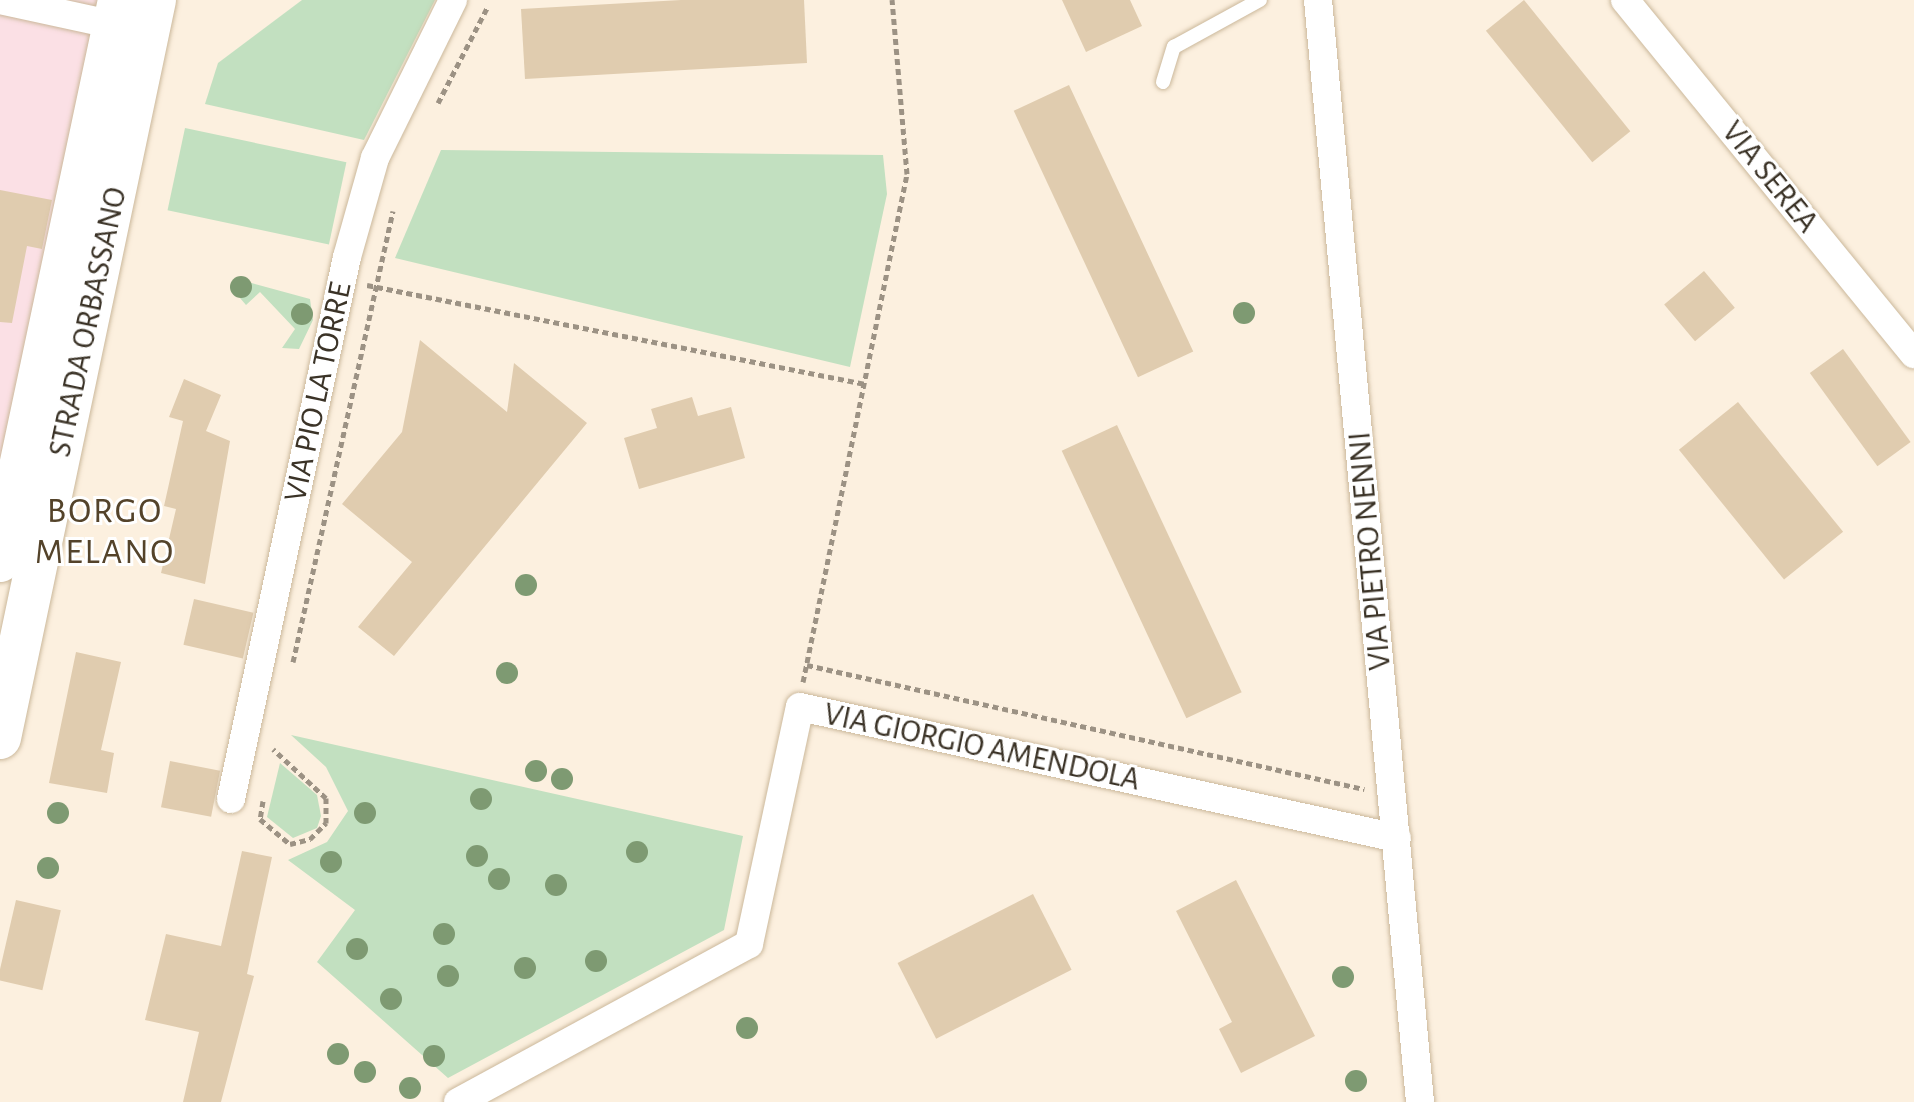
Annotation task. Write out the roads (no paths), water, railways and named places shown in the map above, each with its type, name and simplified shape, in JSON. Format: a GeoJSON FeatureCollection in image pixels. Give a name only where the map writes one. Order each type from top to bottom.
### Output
{"type":"FeatureCollection","features":[{"type":"Feature","properties":{"kind":"main road","name":"STRADA ORBASSANO"},"geometry":{"type":"LineString","coordinates":[[0,561],[134,14]]}},
{"type":"Feature","properties":{"kind":"main road","name":"STRADA ORBASSANO"},"geometry":{"type":"LineString","coordinates":[[0,738],[134,14]]}},
{"type":"Feature","properties":{"kind":"street"},"geometry":{"type":"LineString","coordinates":[[0,0],[134,14]]}},
{"type":"Feature","properties":{"kind":"street","name":"VIA PIO LA TORRE"},"geometry":{"type":"LineString","coordinates":[[231,799],[341,280],[375,158],[453,0]]}},
{"type":"Feature","properties":{"kind":"street","name":"VIA PIETRO NENNI"},"geometry":{"type":"LineString","coordinates":[[1318,0],[1420,1102]]}},
{"type":"Feature","properties":{"kind":"street","name":"VIA SEREA"},"geometry":{"type":"LineString","coordinates":[[1625,0],[1914,354]]}},
{"type":"Feature","properties":{"kind":"street","name":"VIA GIORGIO AMENDOLA"},"geometry":{"type":"LineString","coordinates":[[458,1102],[749,944],[800,707],[1397,838]]}},
{"type":"Feature","properties":{"kind":"lane"},"geometry":{"type":"LineString","coordinates":[[1163,82],[1174,47],[1260,0]]}},
{"type":"Feature","properties":{"kind":"district","name":"BORGO MELANO"},"geometry":{"type":"Point","coordinates":[105,532]}}]}
